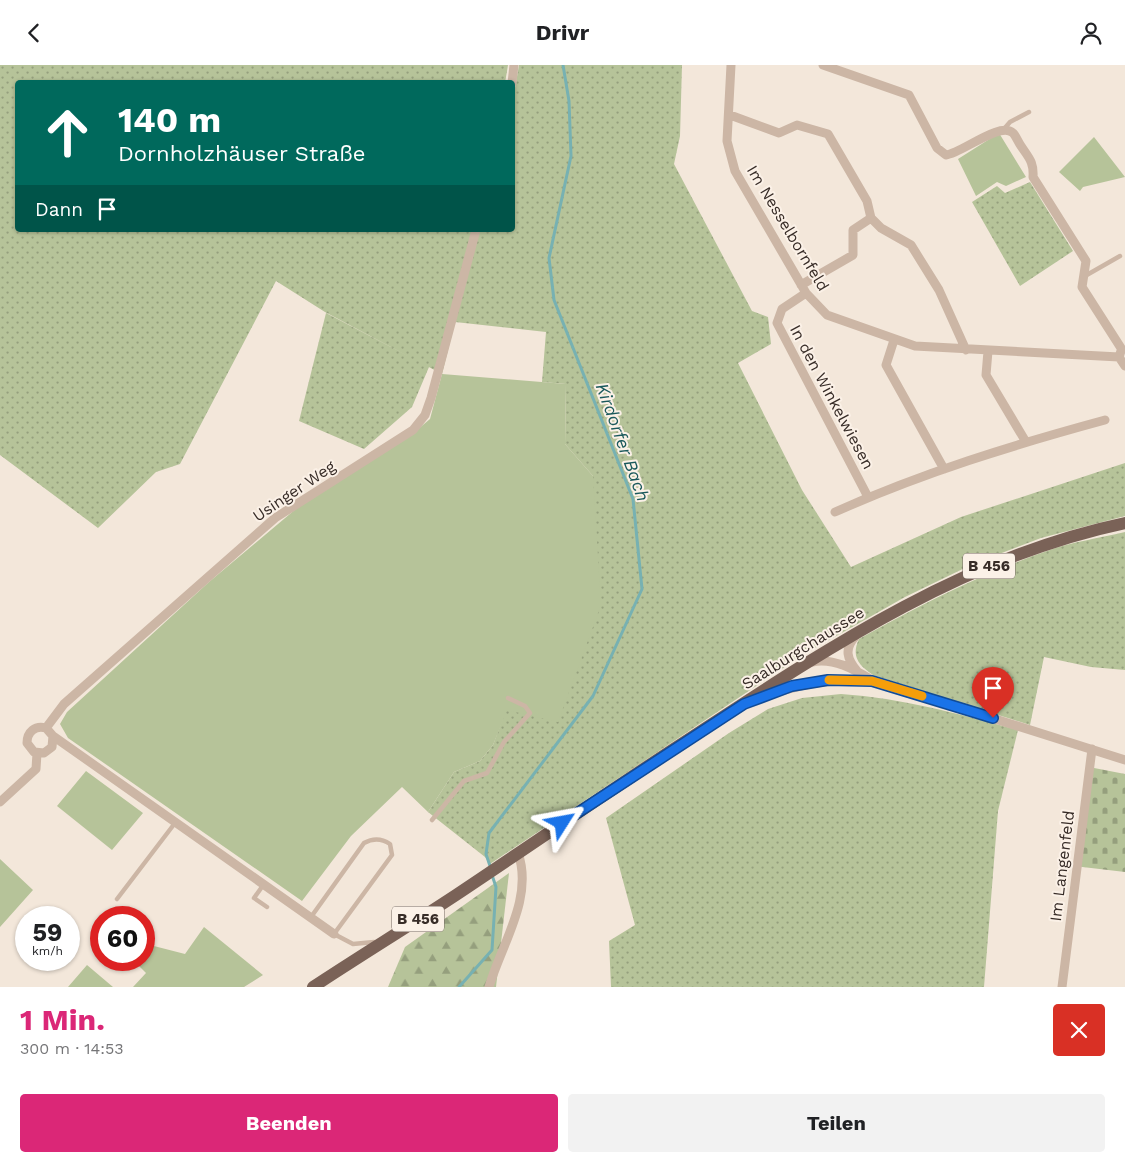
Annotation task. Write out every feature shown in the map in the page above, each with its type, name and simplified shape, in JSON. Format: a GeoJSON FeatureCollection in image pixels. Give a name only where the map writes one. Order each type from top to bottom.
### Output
{"type":"FeatureCollection","features":[{"type":"Feature","properties":{"kind":"main road","name":"Saalburgchaussee"},"geometry":{"type":"LineString","coordinates":[[380,942],[499,867],[744,704],[862,630],[944,585],[1013,556],[1048,543],[1125,523]]}},
{"type":"Feature","properties":{"kind":"main road","name":"B 456"},"geometry":{"type":"LineString","coordinates":[[313,987],[380,942]]}},
{"type":"Feature","properties":{"kind":"street"},"geometry":{"type":"LineString","coordinates":[[512,80],[514,65]]}},
{"type":"Feature","properties":{"kind":"street","name":"Im Nesselbornfeld"},"geometry":{"type":"LineString","coordinates":[[731,65],[730,115],[727,141],[735,171],[804,289],[827,315],[894,341],[915,346],[988,351],[1122,350]]}},
{"type":"Feature","properties":{"kind":"street"},"geometry":{"type":"LineString","coordinates":[[822,65],[909,95],[937,148],[946,155],[954,154],[996,131],[1004,129],[1012,132],[1034,165],[1032,177],[1086,261],[1082,287],[1122,350],[1125,366]]}},
{"type":"Feature","properties":{"kind":"street"},"geometry":{"type":"LineString","coordinates":[[730,115],[779,133],[797,125],[828,134],[867,201],[871,218],[881,228],[911,245],[940,290],[966,350]]}},
{"type":"Feature","properties":{"kind":"street","name":"In den Winkelwiesen"},"geometry":{"type":"LineString","coordinates":[[868,497],[777,323],[782,309],[804,289],[853,255],[852,230],[871,218]]}},
{"type":"Feature","properties":{"kind":"street","name":"Usinger Weg"},"geometry":{"type":"LineString","coordinates":[[37,753],[28,746],[28,736],[35,728],[46,728],[64,704],[275,518],[413,429],[425,415],[475,232]]}},
{"type":"Feature","properties":{"kind":"street"},"geometry":{"type":"LineString","coordinates":[[894,341],[886,365],[944,469]]}},
{"type":"Feature","properties":{"kind":"street"},"geometry":{"type":"LineString","coordinates":[[988,351],[986,375],[1026,442]]}},
{"type":"Feature","properties":{"kind":"street"},"geometry":{"type":"LineString","coordinates":[[835,512],[868,497],[944,469],[1026,442],[1105,420]]}},
{"type":"Feature","properties":{"kind":"street"},"geometry":{"type":"LineString","coordinates":[[857,671],[850,662],[847,652],[849,644],[862,630]]}},
{"type":"Feature","properties":{"kind":"street"},"geometry":{"type":"LineString","coordinates":[[806,665],[827,661],[857,671],[872,681]]}},
{"type":"Feature","properties":{"kind":"street"},"geometry":{"type":"LineString","coordinates":[[744,704],[792,686],[828,680],[872,681],[1125,760]]}},
{"type":"Feature","properties":{"kind":"street"},"geometry":{"type":"LineString","coordinates":[[46,728],[53,737],[176,821],[334,934]]}},
{"type":"Feature","properties":{"kind":"street"},"geometry":{"type":"LineString","coordinates":[[0,802],[36,769],[37,753],[44,753],[50,749],[53,737]]}},
{"type":"Feature","properties":{"kind":"street","name":"Im Langenfeld"},"geometry":{"type":"LineString","coordinates":[[1062,987],[1092,749]]}},
{"type":"Feature","properties":{"kind":"street"},"geometry":{"type":"LineString","coordinates":[[490,987],[518,907],[522,877],[522,865],[518,853]]}},
{"type":"Feature","properties":{"kind":"lane"},"geometry":{"type":"LineString","coordinates":[[1004,129],[1010,121],[1028,112]]}},
{"type":"Feature","properties":{"kind":"lane"},"geometry":{"type":"LineString","coordinates":[[1083,277],[1120,256]]}},
{"type":"Feature","properties":{"kind":"lane"},"geometry":{"type":"LineString","coordinates":[[432,820],[464,781],[487,773],[504,742],[530,713],[525,706],[508,698]]}},
{"type":"Feature","properties":{"kind":"lane"},"geometry":{"type":"LineString","coordinates":[[117,899],[176,821]]}},
{"type":"Feature","properties":{"kind":"lane"},"geometry":{"type":"LineString","coordinates":[[311,917],[364,843],[375,839],[393,842],[392,855],[334,934],[353,944],[380,942]]}},
{"type":"Feature","properties":{"kind":"lane"},"geometry":{"type":"LineString","coordinates":[[264,884],[254,898],[267,907]]}},
{"type":"Feature","properties":{"kind":"green space"},"geometry":{"type":"Polygon","coordinates":[[[0,65],[508,65],[506,80],[15,80],[15,232],[515,232],[515,88],[519,65],[682,65],[680,136],[674,164],[752,311],[768,317],[771,344],[738,363],[802,490],[851,567],[961,517],[1125,463],[1125,516],[1041,538],[973,564],[905,597],[801,656],[490,864],[485,857],[428,812],[454,772],[480,761],[493,745],[593,476],[565,444],[566,384],[542,382],[546,332],[455,322],[442,374],[325,312],[276,281],[180,464],[156,472],[98,528],[0,455],[0,65]]]}},
{"type":"Feature","properties":{"kind":"green space"},"geometry":{"type":"Polygon","coordinates":[[[999,133],[1026,177],[1006,186],[997,182],[976,196],[958,159],[999,133]]]}},
{"type":"Feature","properties":{"kind":"green space"},"geometry":{"type":"Polygon","coordinates":[[[1094,137],[1125,177],[1083,187],[1080,191],[1059,172],[1094,137]]]}},
{"type":"Feature","properties":{"kind":"green space"},"geometry":{"type":"Polygon","coordinates":[[[1030,182],[1073,251],[1020,286],[972,202],[997,186],[1005,193],[1030,182]]]}},
{"type":"Feature","properties":{"kind":"green space"},"geometry":{"type":"Polygon","coordinates":[[[326,313],[429,367],[412,407],[364,449],[299,421],[326,313]]]}},
{"type":"Feature","properties":{"kind":"green space"},"geometry":{"type":"Polygon","coordinates":[[[442,374],[566,384],[565,444],[593,476],[601,605],[558,722],[507,710],[493,745],[480,761],[454,772],[428,812],[402,787],[351,836],[302,901],[68,738],[60,724],[67,712],[209,582],[297,508],[411,435],[430,419],[442,374]]]}},
{"type":"Feature","properties":{"kind":"green space"},"geometry":{"type":"Polygon","coordinates":[[[1125,532],[1125,670],[1091,667],[1044,657],[1030,725],[873,675],[863,668],[857,660],[856,650],[859,639],[951,591],[1047,551],[1125,532]]]}},
{"type":"Feature","properties":{"kind":"green space"},"geometry":{"type":"Polygon","coordinates":[[[841,694],[908,703],[1018,730],[998,811],[984,987],[611,987],[609,941],[635,925],[606,818],[729,733],[768,709],[802,698],[841,694]]]}},
{"type":"Feature","properties":{"kind":"green space"},"geometry":{"type":"Polygon","coordinates":[[[1089,767],[1125,774],[1125,872],[1074,866],[1089,767]]]}},
{"type":"Feature","properties":{"kind":"green space"},"geometry":{"type":"Polygon","coordinates":[[[86,771],[143,813],[112,850],[57,806],[86,771]]]}},
{"type":"Feature","properties":{"kind":"green space"},"geometry":{"type":"Polygon","coordinates":[[[0,859],[33,890],[19,906],[15,906],[15,910],[0,927],[0,859]]]}},
{"type":"Feature","properties":{"kind":"green space"},"geometry":{"type":"Polygon","coordinates":[[[509,873],[496,987],[388,987],[405,947],[509,873]]]}},
{"type":"Feature","properties":{"kind":"green space"},"geometry":{"type":"Polygon","coordinates":[[[204,927],[263,975],[244,987],[133,987],[146,973],[144,971],[155,971],[155,946],[185,954],[204,927]]]}},
{"type":"Feature","properties":{"kind":"green space"},"geometry":{"type":"Polygon","coordinates":[[[87,965],[90,968],[90,971],[94,971],[113,987],[68,987],[87,965]]]}},
{"type":"Feature","properties":{"kind":"waterway","name":"Kirdorfer Bach"},"geometry":{"type":"LineString","coordinates":[[491,869],[486,854],[489,833],[593,696],[642,589],[633,499],[554,300],[549,258],[571,156],[569,101],[563,65]]}},
{"type":"Feature","properties":{"kind":"waterway","name":"Kirdorfer Bach"},"geometry":{"type":"LineString","coordinates":[[459,987],[492,950],[496,887],[492,875]]}},
{"type":"Feature","properties":{"kind":"slow traffic"},"geometry":{"type":"LineString","coordinates":[[829,680],[872,681],[922,696]]}},
{"type":"Feature","properties":{"kind":"route"},"geometry":{"type":"LineString","coordinates":[[562,823],[744,704],[792,686],[828,680],[872,681],[993,718]]}}]}
